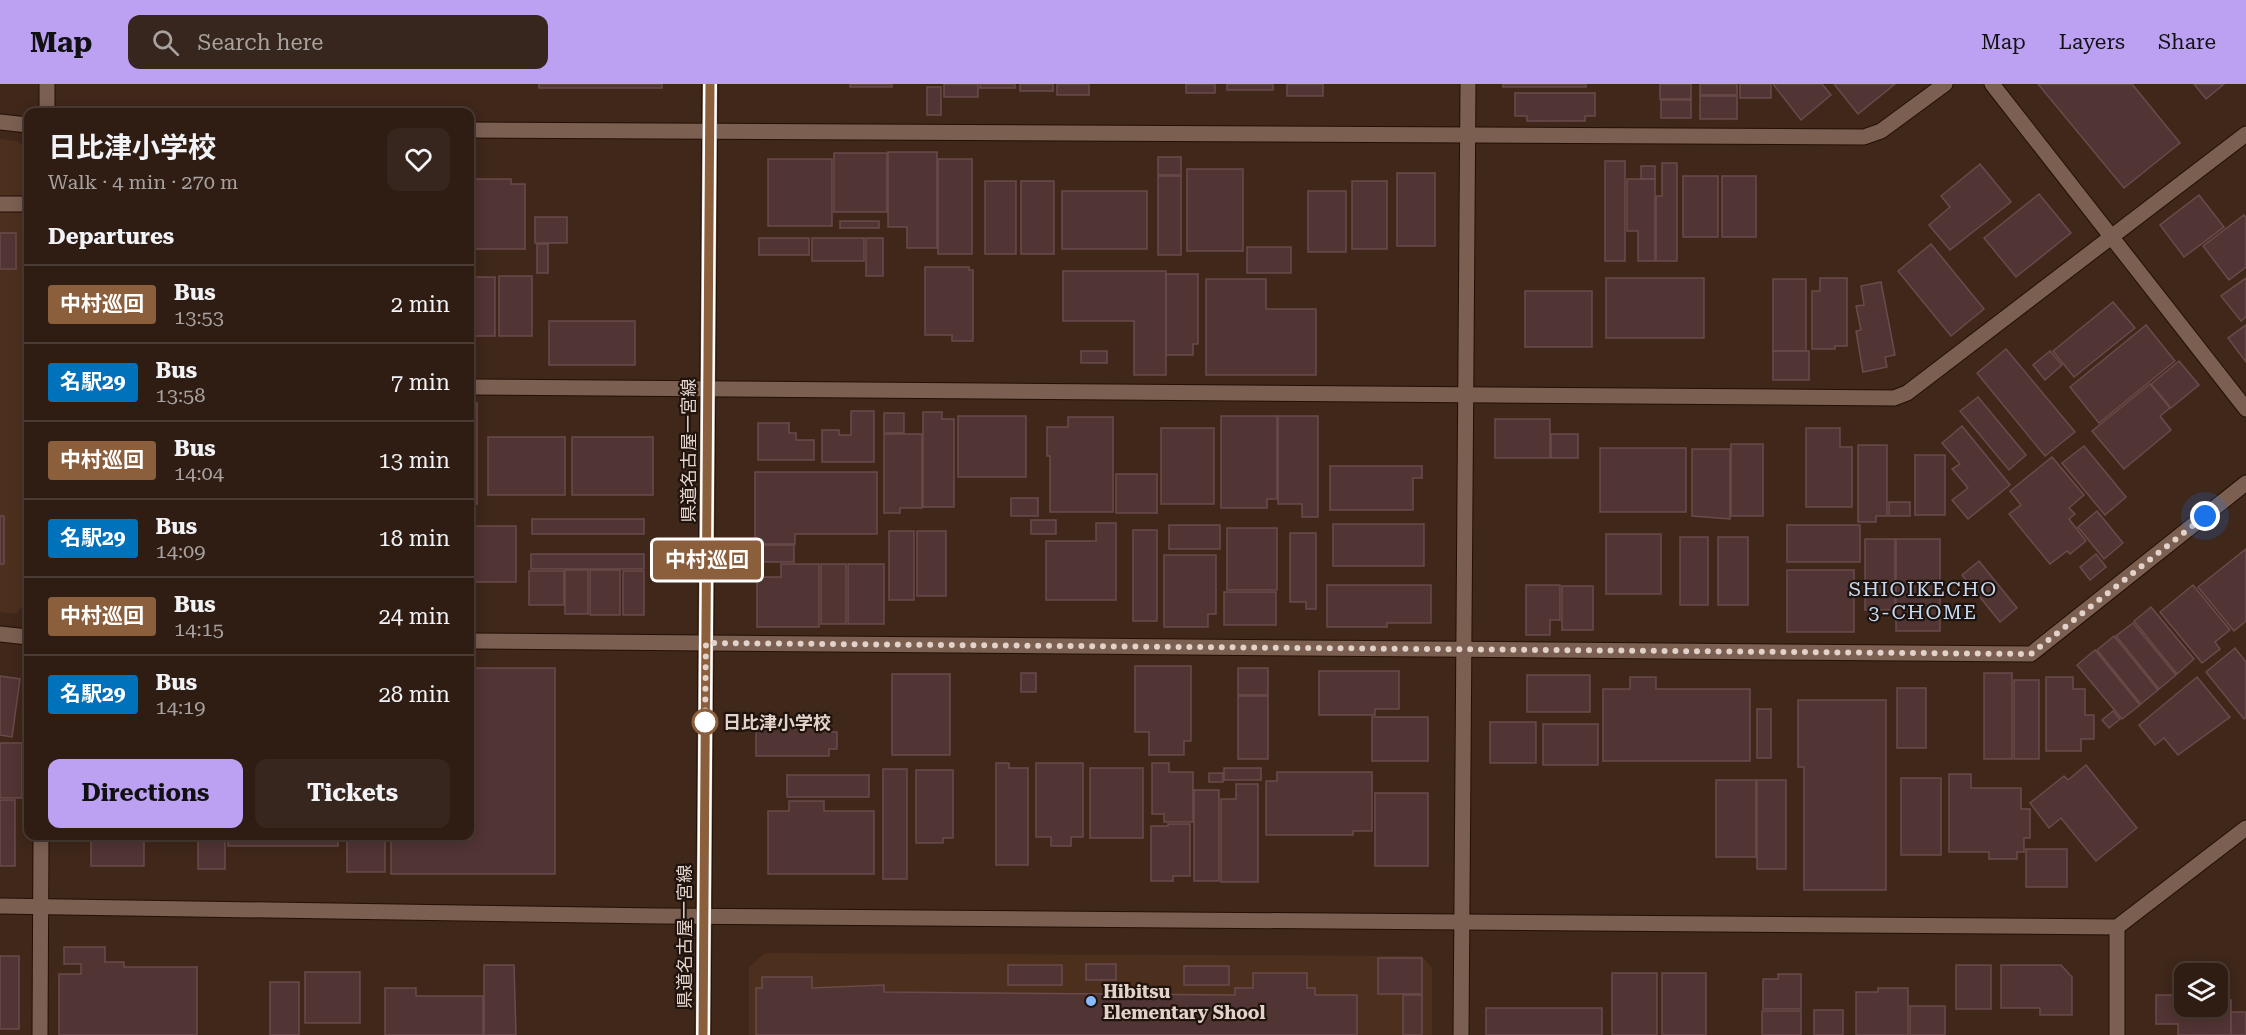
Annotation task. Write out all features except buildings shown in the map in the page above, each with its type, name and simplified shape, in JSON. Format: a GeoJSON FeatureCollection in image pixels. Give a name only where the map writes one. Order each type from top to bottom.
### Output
{"type":"FeatureCollection","features":[{"type":"Feature","properties":{"kind":"street"},"geometry":{"type":"LineString","coordinates":[[47,84],[47,108]]}},
{"type":"Feature","properties":{"kind":"street","name":"県道名古屋一宮線"},"geometry":{"type":"LineString","coordinates":[[703,1035],[710,84]]}},
{"type":"Feature","properties":{"kind":"street"},"geometry":{"type":"LineString","coordinates":[[1461,1035],[1466,649],[1468,84]]}},
{"type":"Feature","properties":{"kind":"street"},"geometry":{"type":"LineString","coordinates":[[474,130],[1467,137],[1864,137],[1881,131],[1945,84]]}},
{"type":"Feature","properties":{"kind":"street"},"geometry":{"type":"LineString","coordinates":[[1992,84],[2246,409]]}},
{"type":"Feature","properties":{"kind":"street"},"geometry":{"type":"LineString","coordinates":[[0,122],[24,125]]}},
{"type":"Feature","properties":{"kind":"street"},"geometry":{"type":"LineString","coordinates":[[474,387],[1894,398],[1907,393],[2246,134]]}},
{"type":"Feature","properties":{"kind":"street"},"geometry":{"type":"LineString","coordinates":[[0,204],[24,204]]}},
{"type":"Feature","properties":{"kind":"street"},"geometry":{"type":"LineString","coordinates":[[474,641],[2031,654],[2246,483]]}},
{"type":"Feature","properties":{"kind":"street"},"geometry":{"type":"LineString","coordinates":[[0,634],[24,637]]}},
{"type":"Feature","properties":{"kind":"street"},"geometry":{"type":"LineString","coordinates":[[0,906],[704,916],[2117,927],[2246,828]]}},
{"type":"Feature","properties":{"kind":"street"},"geometry":{"type":"LineString","coordinates":[[40,1035],[41,840]]}},
{"type":"Feature","properties":{"kind":"street"},"geometry":{"type":"LineString","coordinates":[[2117,927],[2117,1035]]}},
{"type":"Feature","properties":{"kind":"shaded area"},"geometry":{"type":"Polygon","coordinates":[[[0,139],[17,141],[24,146],[24,605],[16,614],[0,612],[0,139]]]}},
{"type":"Feature","properties":{"kind":"shaded area","name":"Hibitsu Elementary Shool"},"geometry":{"type":"Polygon","coordinates":[[[765,953],[1422,956],[1432,968],[1432,1035],[749,1035],[749,967],[765,953]]]}},
{"type":"Feature","properties":{"kind":"bus line","name":"中村巡回"},"geometry":{"type":"LineString","coordinates":[[703,1035],[710,84]]}},
{"type":"Feature","properties":{"kind":"place","name":"日比津小学校"},"geometry":{"type":"Point","coordinates":[705,722]}},
{"type":"Feature","properties":{"kind":"place","name":"Hibitsu Elementary Shool"},"geometry":{"type":"Point","coordinates":[1091,1001]}},
{"type":"Feature","properties":{"kind":"district","name":"SHIOIKECHO 3-CHOME"},"geometry":{"type":"Point","coordinates":[1923,600]}},
{"type":"Feature","properties":{"kind":"route"},"geometry":{"type":"LineString","coordinates":[[705,722],[705,727],[706,643],[2031,654],[2205,516]]}}]}
